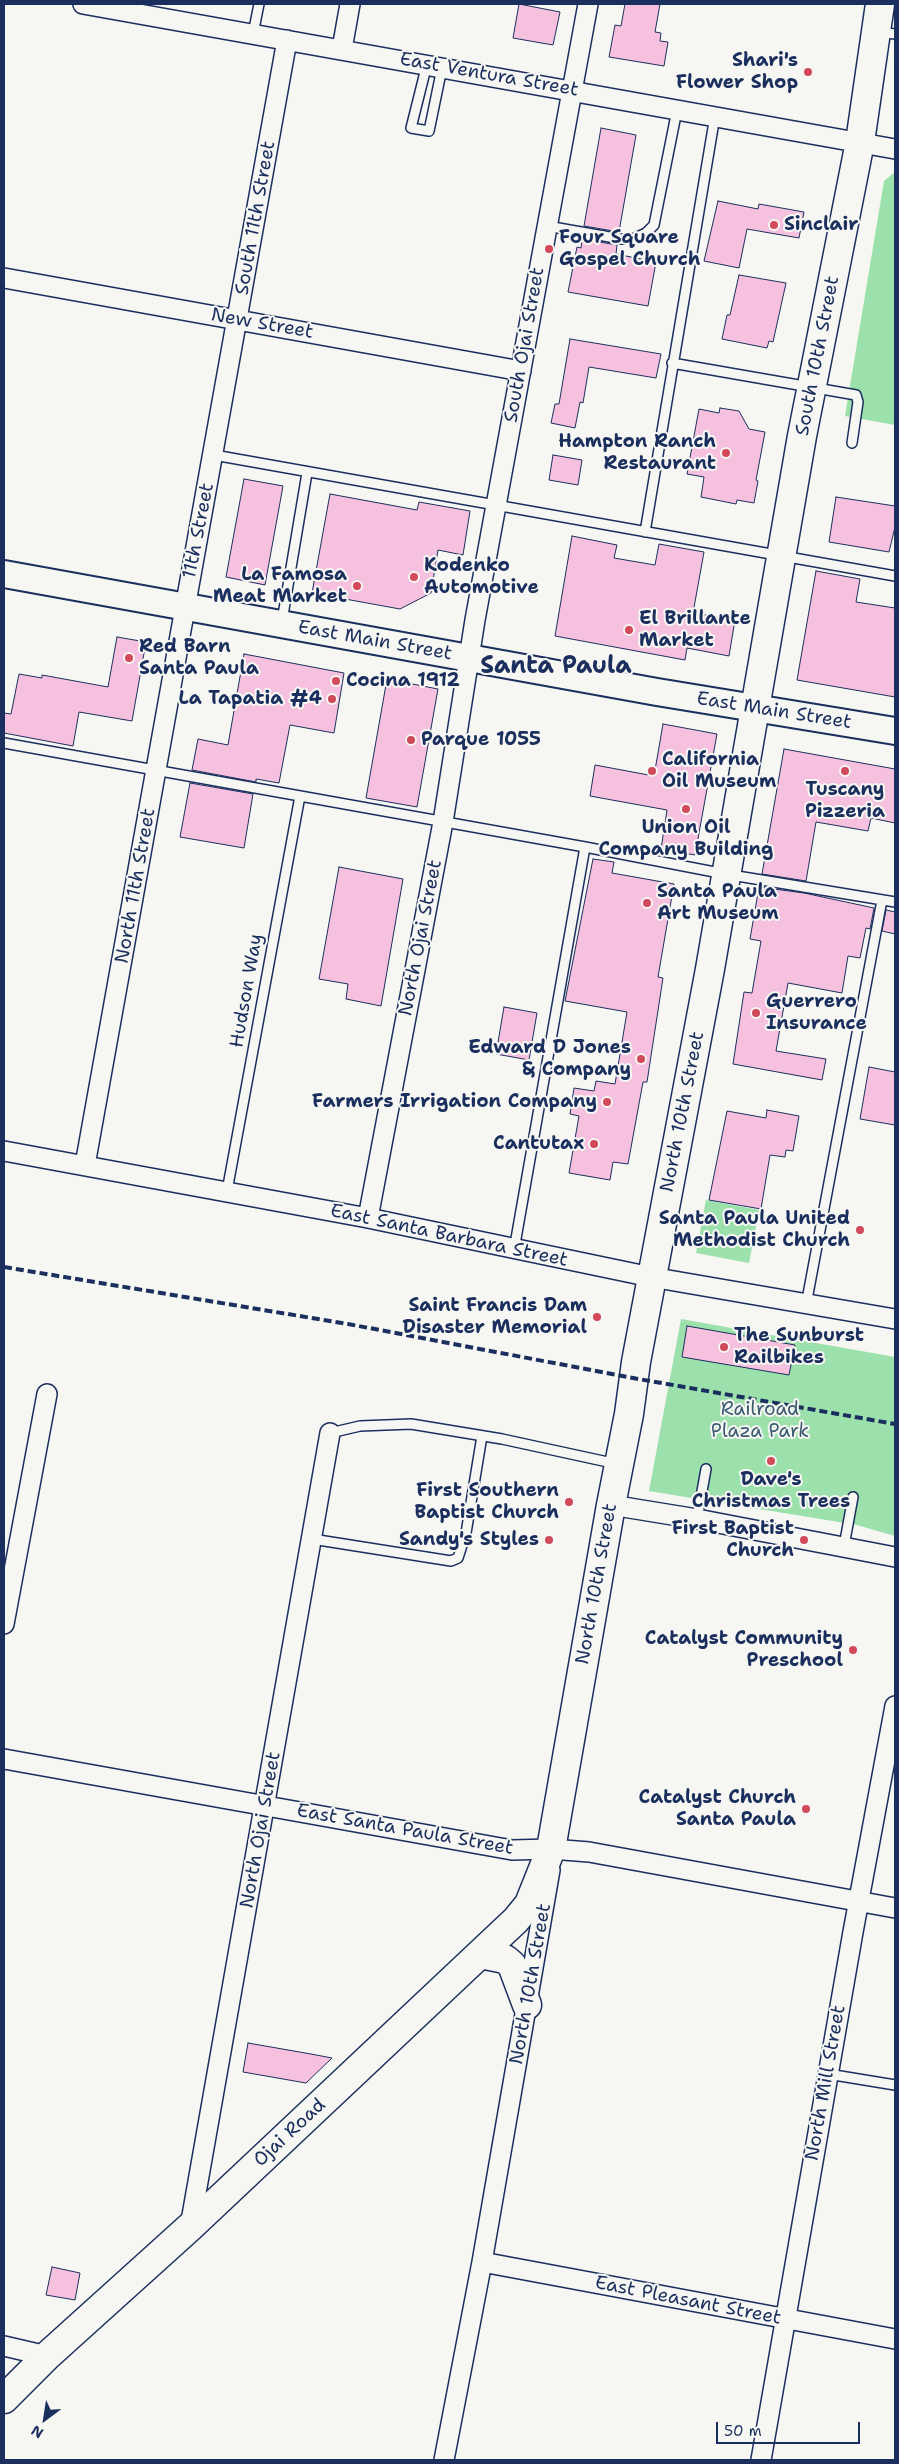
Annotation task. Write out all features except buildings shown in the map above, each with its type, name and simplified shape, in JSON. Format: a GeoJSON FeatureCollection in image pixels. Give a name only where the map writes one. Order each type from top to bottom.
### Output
{"type":"FeatureCollection","features":[{"type":"Feature","properties":{"kind":"main road","name":"South 10th Street"},"geometry":{"type":"LineString","coordinates":[[754,709],[811,389],[860,142],[886,33],[880,4]]}},
{"type":"Feature","properties":{"kind":"main road","name":"North 10th Street"},"geometry":{"type":"LineString","coordinates":[[551,1848],[652,1277],[692,1069],[754,709]]}},
{"type":"Feature","properties":{"kind":"main road","name":"Ojai Road"},"geometry":{"type":"LineString","coordinates":[[4,2399],[47,2356],[190,2227],[516,1920],[529,1904],[551,1848]]}},
{"type":"Feature","properties":{"kind":"main road"},"geometry":{"type":"LineString","coordinates":[[480,1954],[505,1959],[512,1965],[527,2005]]}},
{"type":"Feature","properties":{"kind":"street","name":"East Ventura Street"},"geometry":{"type":"LineString","coordinates":[[83,4],[895,149]]}},
{"type":"Feature","properties":{"kind":"street"},"geometry":{"type":"LineString","coordinates":[[342,49],[350,4]]}},
{"type":"Feature","properties":{"kind":"street","name":"South Ojai Street"},"geometry":{"type":"LineString","coordinates":[[469,658],[588,4]]}},
{"type":"Feature","properties":{"kind":"street","name":"South 11th Street"},"geometry":{"type":"LineString","coordinates":[[214,456],[287,40]]}},
{"type":"Feature","properties":{"kind":"street","name":"New Street"},"geometry":{"type":"LineString","coordinates":[[4,278],[521,371]]}},
{"type":"Feature","properties":{"kind":"street","name":"11th Street"},"geometry":{"type":"LineString","coordinates":[[185,606],[214,456]]}},
{"type":"Feature","properties":{"kind":"street","name":"East Main Street"},"geometry":{"type":"LineString","coordinates":[[4,574],[754,709],[895,731]]}},
{"type":"Feature","properties":{"kind":"street","name":"North 11th Street"},"geometry":{"type":"LineString","coordinates":[[85,1165],[185,606]]}},
{"type":"Feature","properties":{"kind":"street","name":"North Ojai Street"},"geometry":{"type":"LineString","coordinates":[[368,1218],[443,822],[469,658]]}},
{"type":"Feature","properties":{"kind":"street","name":"East Santa Barbara Street"},"geometry":{"type":"LineString","coordinates":[[4,1151],[368,1218],[514,1250],[652,1277],[895,1319]]}},
{"type":"Feature","properties":{"kind":"street"},"geometry":{"type":"LineString","coordinates":[[4,1624],[47,1394]]}},
{"type":"Feature","properties":{"kind":"street","name":"North Ojai Street"},"geometry":{"type":"LineString","coordinates":[[190,2227],[330,1433]]}},
{"type":"Feature","properties":{"kind":"street"},"geometry":{"type":"LineString","coordinates":[[611,1505],[697,1519],[895,1557]]}},
{"type":"Feature","properties":{"kind":"street","name":"North Mill Street"},"geometry":{"type":"LineString","coordinates":[[761,2460],[858,1901],[895,1706]]}},
{"type":"Feature","properties":{"kind":"street","name":"East Santa Paula Street"},"geometry":{"type":"LineString","coordinates":[[4,1759],[512,1850],[551,1848],[589,1852],[895,1908]]}},
{"type":"Feature","properties":{"kind":"street","name":"North 10th Street"},"geometry":{"type":"LineString","coordinates":[[444,2460],[482,2262],[550,1882],[551,1848]]}},
{"type":"Feature","properties":{"kind":"street","name":"East Pleasant Street"},"geometry":{"type":"LineString","coordinates":[[482,2262],[895,2339]]}},
{"type":"Feature","properties":{"kind":"street"},"geometry":{"type":"LineString","coordinates":[[4,2346],[47,2356]]}},
{"type":"Feature","properties":{"kind":"lane"},"geometry":{"type":"LineString","coordinates":[[253,34],[259,4]]}},
{"type":"Feature","properties":{"kind":"lane"},"geometry":{"type":"LineString","coordinates":[[434,66],[429,131],[411,128],[434,66]]}},
{"type":"Feature","properties":{"kind":"lane"},"geometry":{"type":"LineString","coordinates":[[547,226],[621,239],[633,238],[646,233],[654,225],[677,109]]}},
{"type":"Feature","properties":{"kind":"lane"},"geometry":{"type":"LineString","coordinates":[[645,532],[715,116]]}},
{"type":"Feature","properties":{"kind":"lane"},"geometry":{"type":"LineString","coordinates":[[672,363],[811,389],[856,395],[858,397],[852,443]]}},
{"type":"Feature","properties":{"kind":"lane"},"geometry":{"type":"LineString","coordinates":[[214,456],[744,551],[782,555],[895,576]]}},
{"type":"Feature","properties":{"kind":"lane"},"geometry":{"type":"LineString","coordinates":[[282,624],[307,473]]}},
{"type":"Feature","properties":{"kind":"lane"},"geometry":{"type":"LineString","coordinates":[[4,743],[585,847],[725,874],[895,902]]}},
{"type":"Feature","properties":{"kind":"lane","name":"Hudson Way"},"geometry":{"type":"LineString","coordinates":[[227,1191],[300,796]]}},
{"type":"Feature","properties":{"kind":"lane"},"geometry":{"type":"LineString","coordinates":[[514,1250],[585,847]]}},
{"type":"Feature","properties":{"kind":"lane"},"geometry":{"type":"LineString","coordinates":[[806,1305],[882,900]]}},
{"type":"Feature","properties":{"kind":"lane"},"geometry":{"type":"LineString","coordinates":[[330,1433],[360,1426],[411,1424],[482,1436],[620,1465]]}},
{"type":"Feature","properties":{"kind":"lane"},"geometry":{"type":"LineString","coordinates":[[312,1539],[451,1561],[458,1558],[466,1533],[482,1436]]}},
{"type":"Feature","properties":{"kind":"lane"},"geometry":{"type":"LineString","coordinates":[[697,1519],[706,1469]]}},
{"type":"Feature","properties":{"kind":"lane"},"geometry":{"type":"LineString","coordinates":[[844,1546],[853,1497]]}},
{"type":"Feature","properties":{"kind":"lane"},"geometry":{"type":"LineString","coordinates":[[828,2074],[895,2085]]}},
{"type":"Feature","properties":{"kind":"green space"},"geometry":{"type":"Polygon","coordinates":[[[895,172],[895,425],[845,416],[884,181],[895,172]]]}},
{"type":"Feature","properties":{"kind":"green space"},"geometry":{"type":"Polygon","coordinates":[[[706,1200],[759,1210],[749,1263],[696,1253],[706,1200]]]}},
{"type":"Feature","properties":{"kind":"green space","name":"Railroad Plaza Park"},"geometry":{"type":"Polygon","coordinates":[[[681,1319],[895,1357],[895,1536],[857,1525],[649,1491],[681,1319]]]}},
{"type":"Feature","properties":{"kind":"railway"},"geometry":{"type":"LineString","coordinates":[[4,1267],[348,1324],[633,1378],[895,1424]]}},
{"type":"Feature","properties":{"kind":"place","name":"Shari's Flower Shop"},"geometry":{"type":"Point","coordinates":[808,72]}},
{"type":"Feature","properties":{"kind":"place","name":"Sinclair"},"geometry":{"type":"Point","coordinates":[774,225]}},
{"type":"Feature","properties":{"kind":"place","name":"Four Square Gospel Church"},"geometry":{"type":"Point","coordinates":[549,249]}},
{"type":"Feature","properties":{"kind":"place","name":"Hampton Ranch Restaurant"},"geometry":{"type":"Point","coordinates":[726,453]}},
{"type":"Feature","properties":{"kind":"place","name":"Kodenko Automotive"},"geometry":{"type":"Point","coordinates":[414,577]}},
{"type":"Feature","properties":{"kind":"place","name":"La Famosa Meat Market"},"geometry":{"type":"Point","coordinates":[357,586]}},
{"type":"Feature","properties":{"kind":"place","name":"El Brillante Market"},"geometry":{"type":"Point","coordinates":[629,630]}},
{"type":"Feature","properties":{"kind":"place","name":"Red Barn Santa Paula"},"geometry":{"type":"Point","coordinates":[129,658]}},
{"type":"Feature","properties":{"kind":"place","name":"Cocina 1912"},"geometry":{"type":"Point","coordinates":[336,681]}},
{"type":"Feature","properties":{"kind":"place","name":"La Tapatia #4"},"geometry":{"type":"Point","coordinates":[332,699]}},
{"type":"Feature","properties":{"kind":"place","name":"Parque 1055"},"geometry":{"type":"Point","coordinates":[411,740]}},
{"type":"Feature","properties":{"kind":"place","name":"California Oil Museum"},"geometry":{"type":"Point","coordinates":[652,771]}},
{"type":"Feature","properties":{"kind":"place","name":"Tuscany Pizzeria"},"geometry":{"type":"Point","coordinates":[845,771]}},
{"type":"Feature","properties":{"kind":"place","name":"Union Oil Company Building"},"geometry":{"type":"Point","coordinates":[686,809]}},
{"type":"Feature","properties":{"kind":"place","name":"Santa Paula Art Museum"},"geometry":{"type":"Point","coordinates":[647,903]}},
{"type":"Feature","properties":{"kind":"place","name":"Guerrero Insurance"},"geometry":{"type":"Point","coordinates":[756,1013]}},
{"type":"Feature","properties":{"kind":"place","name":"Edward D Jones & Company"},"geometry":{"type":"Point","coordinates":[641,1059]}},
{"type":"Feature","properties":{"kind":"place","name":"Farmers Irrigation Company"},"geometry":{"type":"Point","coordinates":[607,1102]}},
{"type":"Feature","properties":{"kind":"place","name":"Cantutax"},"geometry":{"type":"Point","coordinates":[594,1144]}},
{"type":"Feature","properties":{"kind":"place","name":"Santa Paula United Methodist Church"},"geometry":{"type":"Point","coordinates":[860,1230]}},
{"type":"Feature","properties":{"kind":"place","name":"Saint Francis Dam Disaster Memorial"},"geometry":{"type":"Point","coordinates":[597,1317]}},
{"type":"Feature","properties":{"kind":"place","name":"The Sunburst Railbikes"},"geometry":{"type":"Point","coordinates":[724,1347]}},
{"type":"Feature","properties":{"kind":"place","name":"Dave's Christmas Trees"},"geometry":{"type":"Point","coordinates":[771,1461]}},
{"type":"Feature","properties":{"kind":"place","name":"First Southern Baptist Church"},"geometry":{"type":"Point","coordinates":[569,1502]}},
{"type":"Feature","properties":{"kind":"place","name":"Sandy's Styles"},"geometry":{"type":"Point","coordinates":[549,1540]}},
{"type":"Feature","properties":{"kind":"place","name":"First Baptist Church"},"geometry":{"type":"Point","coordinates":[804,1540]}},
{"type":"Feature","properties":{"kind":"place","name":"Catalyst Community Preschool"},"geometry":{"type":"Point","coordinates":[853,1650]}},
{"type":"Feature","properties":{"kind":"place","name":"Catalyst Church Santa Paula"},"geometry":{"type":"Point","coordinates":[806,1809]}},
{"type":"Feature","properties":{"kind":"district","name":"Santa Paula"},"geometry":{"type":"Point","coordinates":[556,667]}}]}
